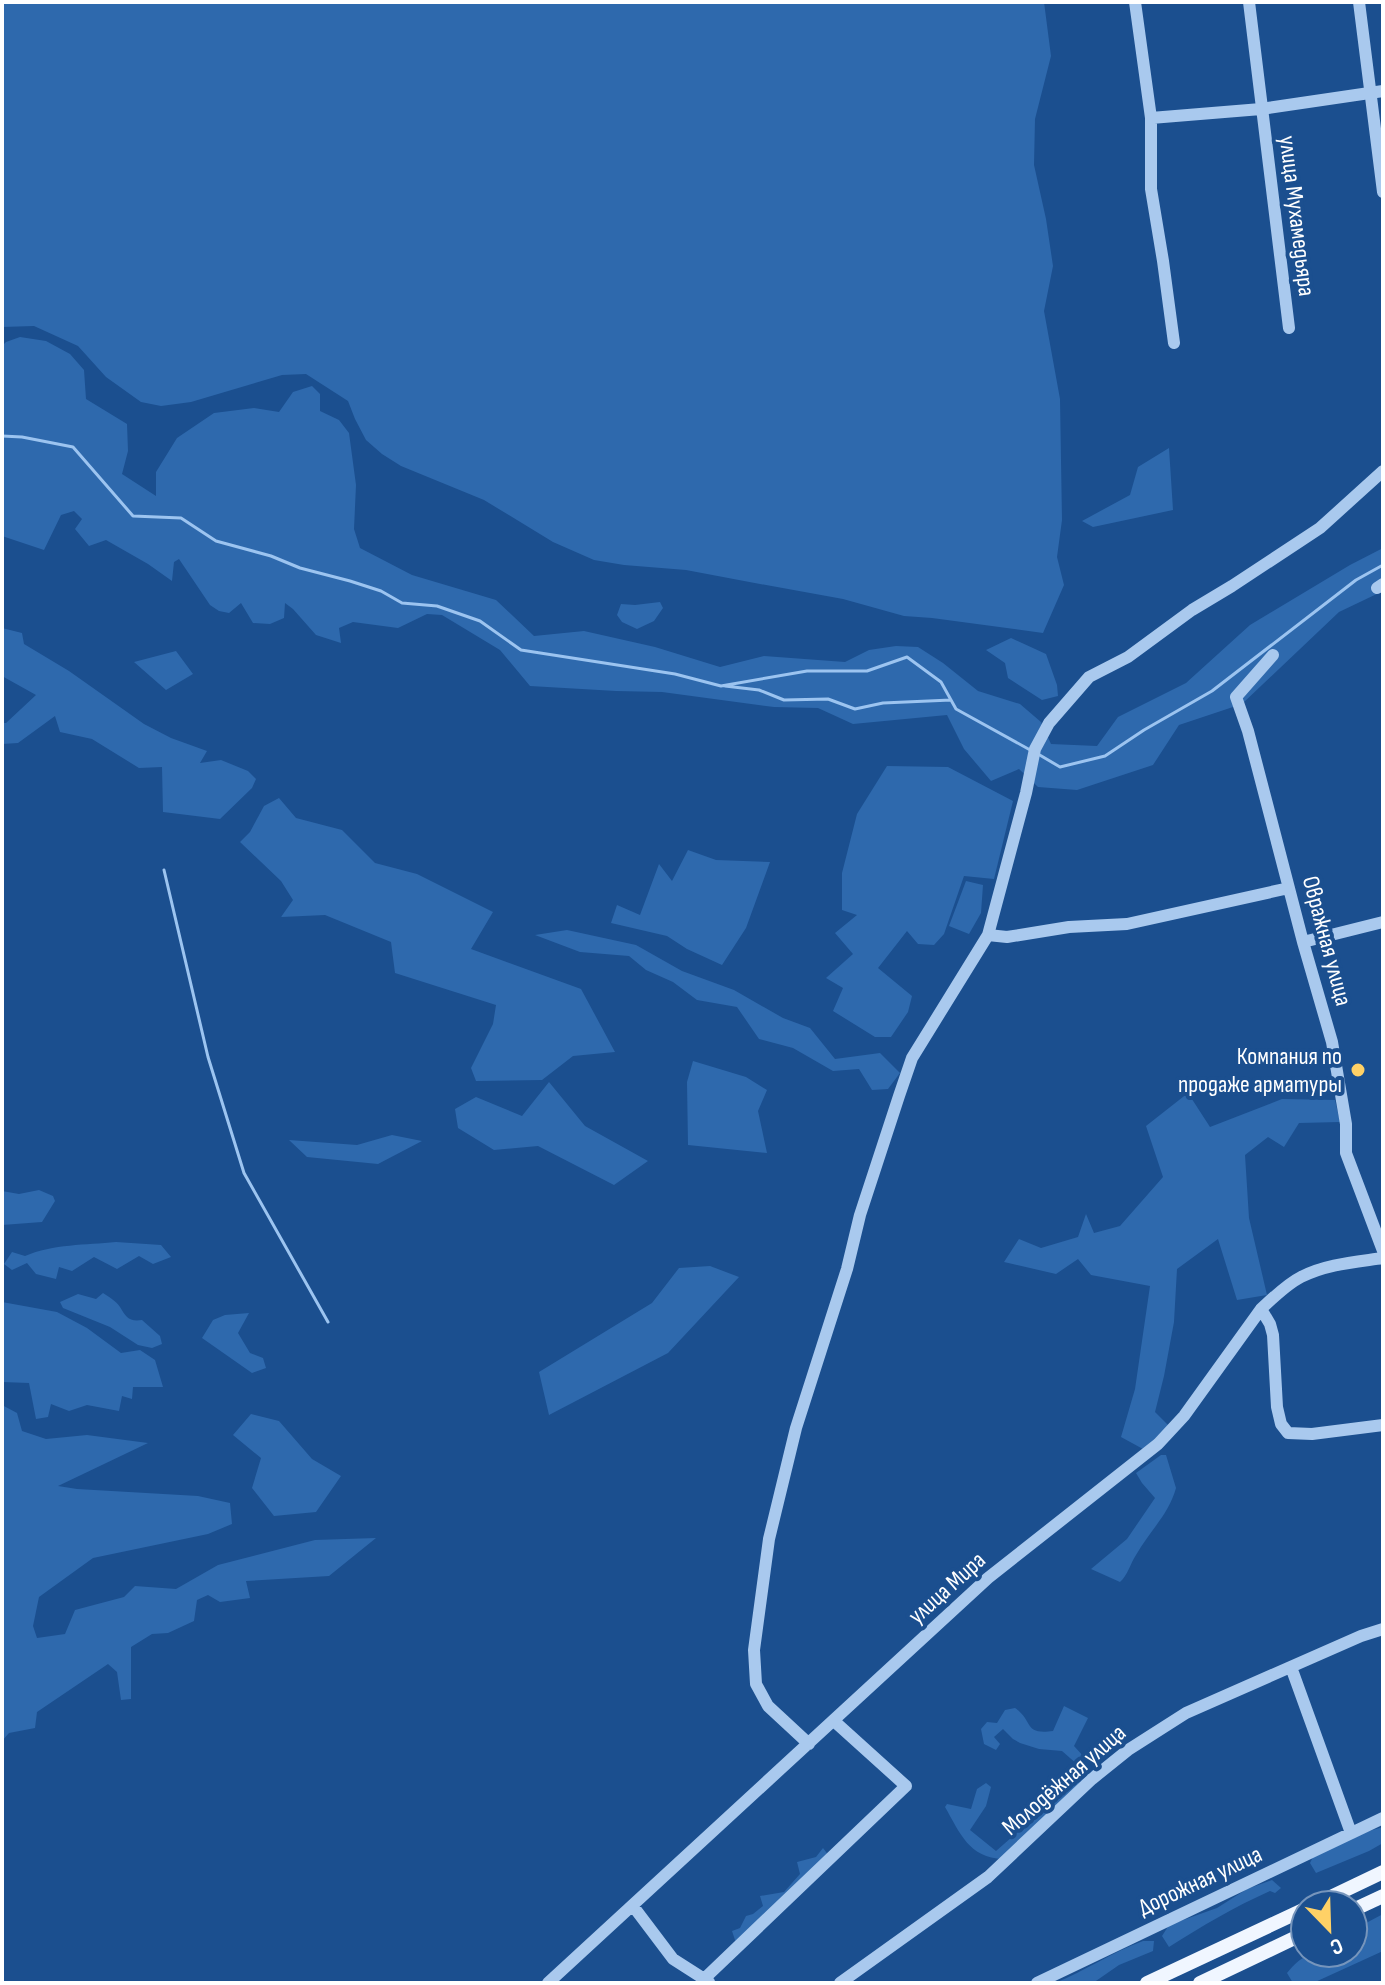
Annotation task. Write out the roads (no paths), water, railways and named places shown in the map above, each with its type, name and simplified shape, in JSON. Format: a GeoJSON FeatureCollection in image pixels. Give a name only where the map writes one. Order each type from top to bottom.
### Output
{"type":"FeatureCollection","features":[{"type":"Feature","properties":{"kind":"main road"},"geometry":{"type":"LineString","coordinates":[[1347,1889],[1383,1872]]}},
{"type":"Feature","properties":{"kind":"main road"},"geometry":{"type":"LineString","coordinates":[[1147,1983],[1289,1916]]}},
{"type":"Feature","properties":{"kind":"main road"},"geometry":{"type":"LineString","coordinates":[[1200,1983],[1289,1941]]}},
{"type":"Feature","properties":{"kind":"street"},"geometry":{"type":"LineString","coordinates":[[1135,2],[1151,118],[1151,189],[1174,343]]}},
{"type":"Feature","properties":{"kind":"street","name":"улица Мухамедьяра"},"geometry":{"type":"LineString","coordinates":[[1249,2],[1289,328]]}},
{"type":"Feature","properties":{"kind":"street"},"geometry":{"type":"LineString","coordinates":[[1359,2],[1377,92],[1383,192]]}},
{"type":"Feature","properties":{"kind":"street","name":"улица Мухамедьяра"},"geometry":{"type":"LineString","coordinates":[[1151,118],[1261,109],[1377,92]]}},
{"type":"Feature","properties":{"kind":"street"},"geometry":{"type":"LineString","coordinates":[[809,1744],[768,1706],[756,1684],[754,1650],[769,1539],[796,1428],[844,1278],[860,1215],[912,1058],[988,935],[1034,754],[1049,723],[1089,677],[1128,657],[1192,610],[1320,528],[1383,471]]}},
{"type":"Feature","properties":{"kind":"street","name":"Овражная улица"},"geometry":{"type":"LineString","coordinates":[[1273,655],[1236,697],[1248,731],[1332,1042],[1346,1124],[1346,1153],[1383,1251]]}},
{"type":"Feature","properties":{"kind":"street"},"geometry":{"type":"LineString","coordinates":[[988,935],[1007,937],[1069,927],[1127,924],[1289,888]]}},
{"type":"Feature","properties":{"kind":"street"},"geometry":{"type":"LineString","coordinates":[[1303,942],[1383,922]]}},
{"type":"Feature","properties":{"kind":"street","name":"улица Мира"},"geometry":{"type":"LineString","coordinates":[[548,1983],[988,1578],[1167,1436],[1261,1309],[1300,1277],[1331,1266],[1383,1258]]}},
{"type":"Feature","properties":{"kind":"street"},"geometry":{"type":"LineString","coordinates":[[1261,1309],[1273,1335],[1277,1407],[1281,1424],[1288,1433],[1312,1434],[1383,1425]]}},
{"type":"Feature","properties":{"kind":"street","name":"Молодёжная улица"},"geometry":{"type":"LineString","coordinates":[[840,1983],[988,1877],[1092,1779],[1128,1750],[1186,1713],[1383,1629]]}},
{"type":"Feature","properties":{"kind":"street"},"geometry":{"type":"LineString","coordinates":[[1291,1667],[1351,1833]]}},
{"type":"Feature","properties":{"kind":"street"},"geometry":{"type":"LineString","coordinates":[[633,1906],[673,1959],[708,1981],[906,1786],[834,1721]]}},
{"type":"Feature","properties":{"kind":"street","name":"Дорожная улица"},"geometry":{"type":"LineString","coordinates":[[1037,1983],[1383,1818]]}},
{"type":"Feature","properties":{"kind":"waterway"},"geometry":{"type":"LineString","coordinates":[[2,436],[73,447],[133,516],[181,518],[216,541],[381,591],[402,603],[437,606],[480,621],[521,650],[675,674],[721,686],[807,671],[867,671],[907,657],[941,682],[956,709],[1032,751]]}},
{"type":"Feature","properties":{"kind":"waterway"},"geometry":{"type":"LineString","coordinates":[[1038,754],[1060,767],[1105,756],[1212,691],[1356,580],[1383,565]]}},
{"type":"Feature","properties":{"kind":"waterway"},"geometry":{"type":"LineString","coordinates":[[725,686],[759,690],[784,700],[828,699],[855,709],[883,703],[951,700]]}},
{"type":"Feature","properties":{"kind":"waterway"},"geometry":{"type":"LineString","coordinates":[[164,870],[208,1057],[244,1173],[328,1322]]}},
{"type":"Feature","properties":{"kind":"place","name":"Компания по продаже арматуры"},"geometry":{"type":"Point","coordinates":[1358,1070]}}]}
